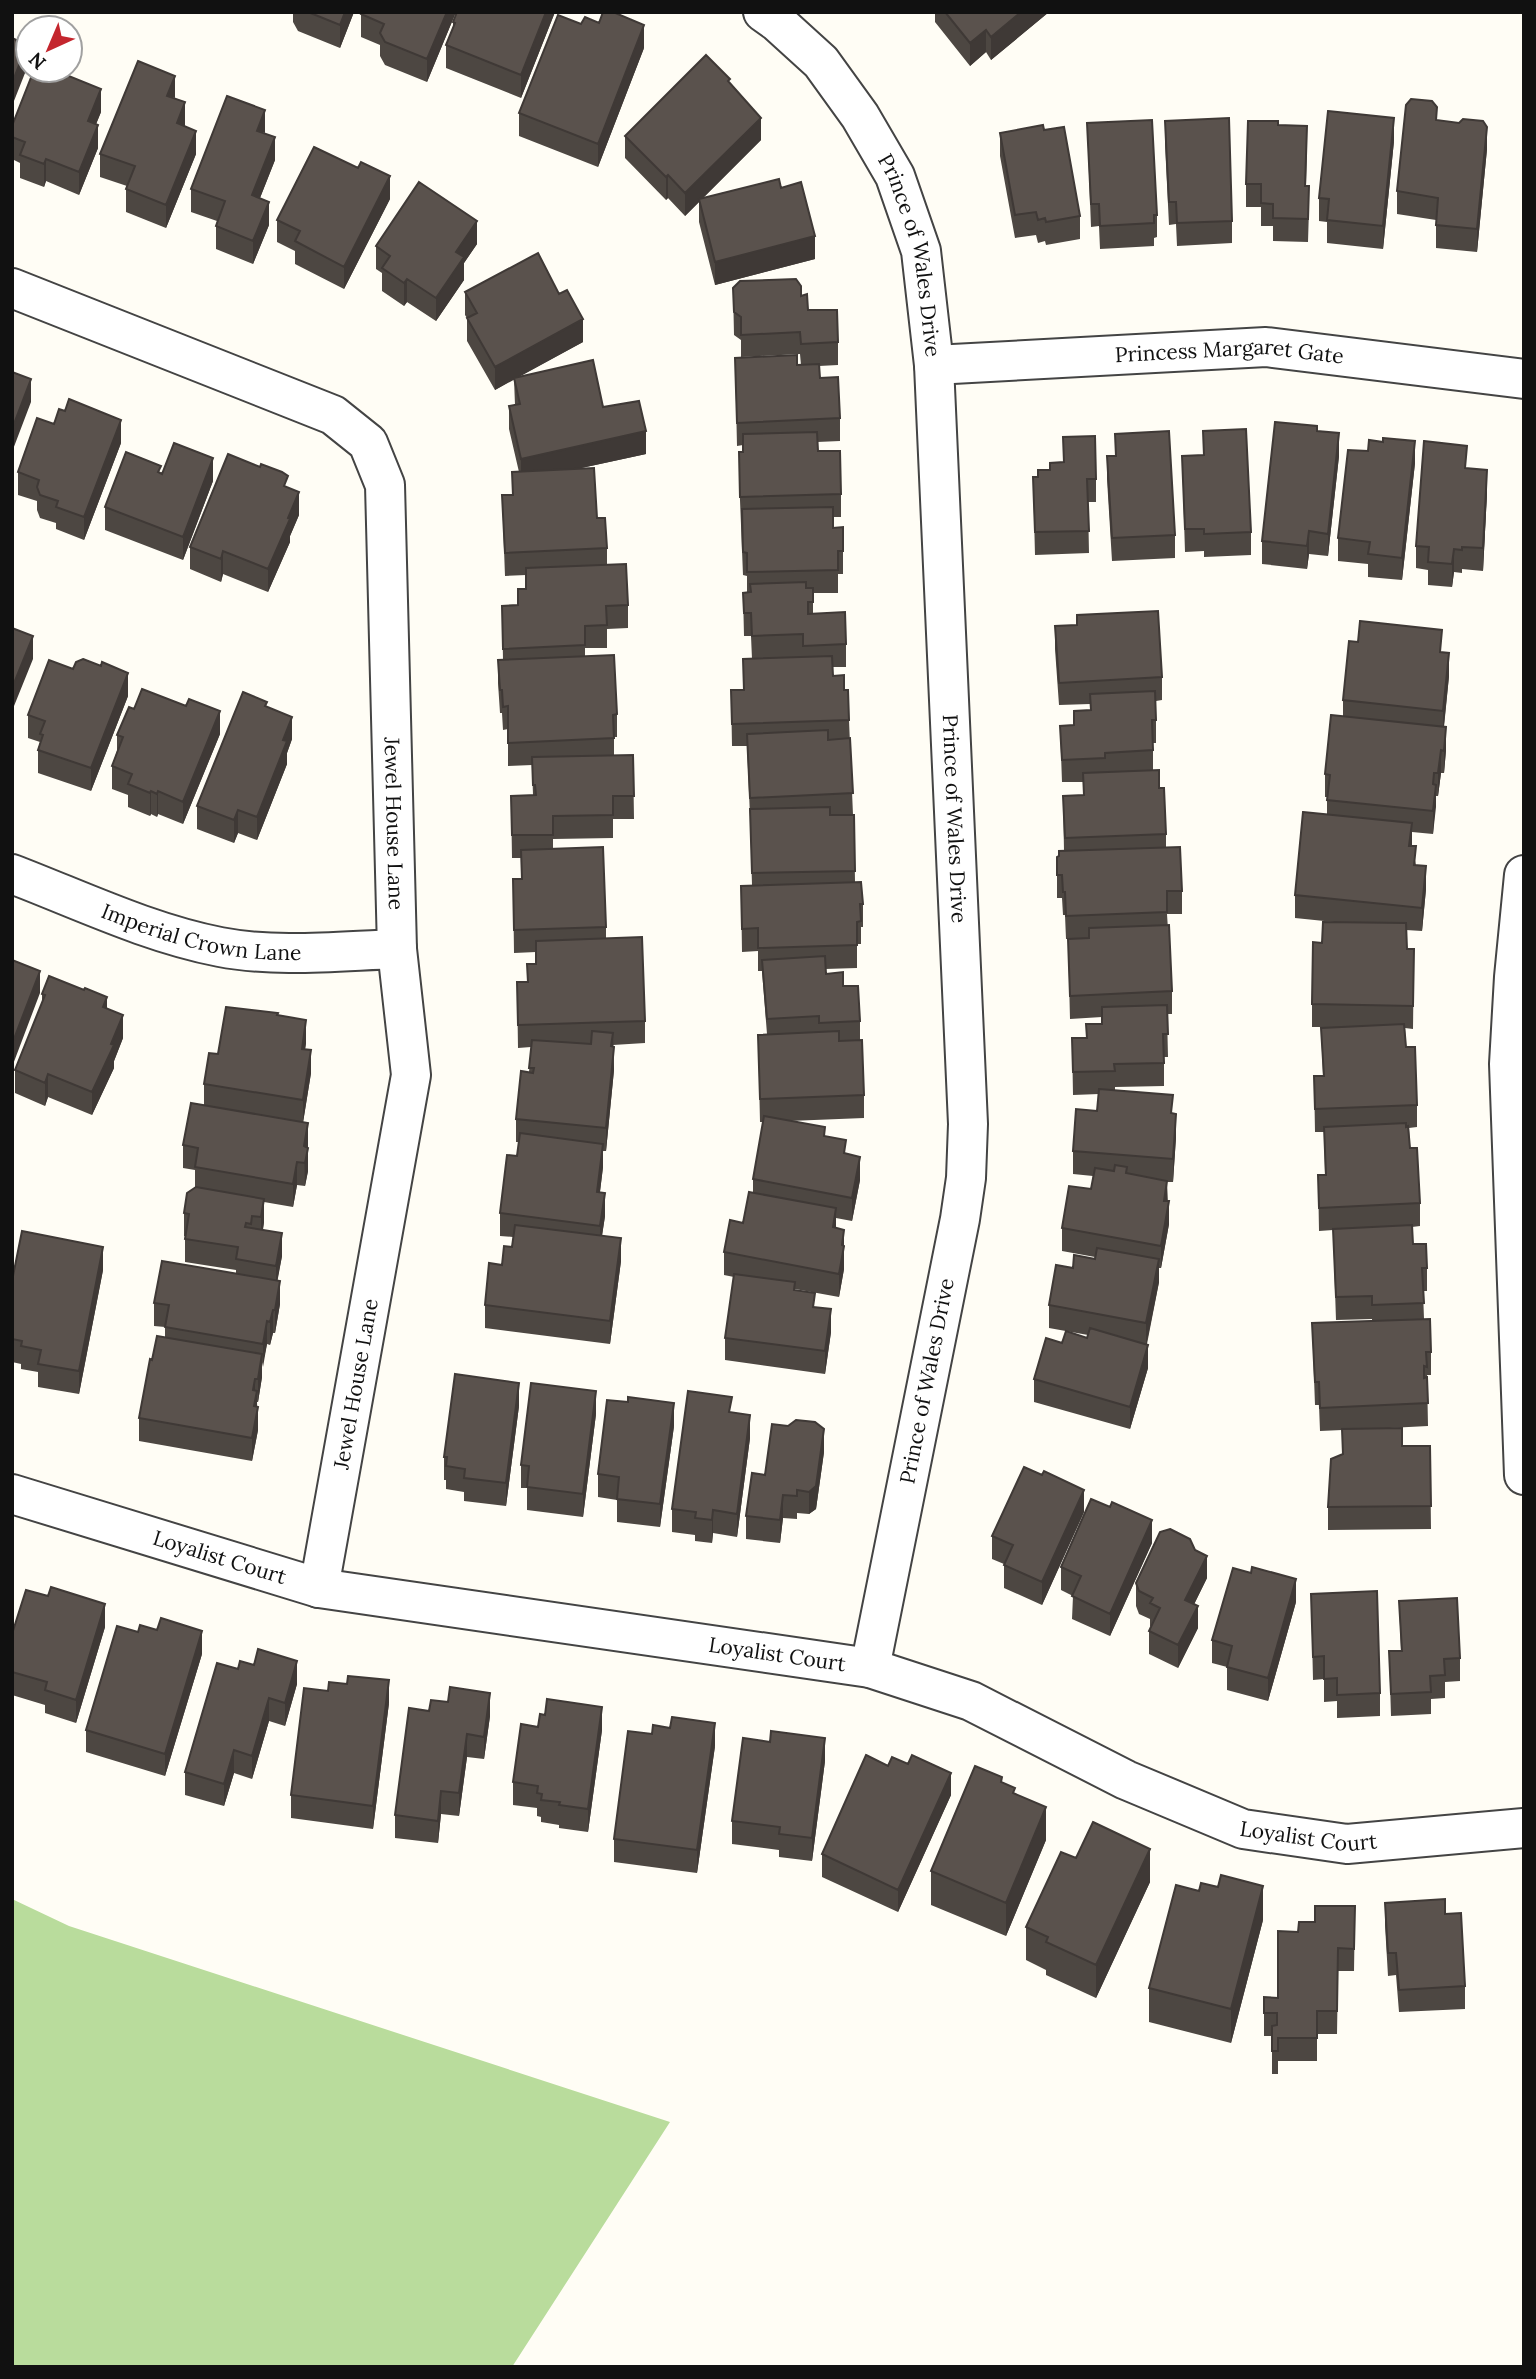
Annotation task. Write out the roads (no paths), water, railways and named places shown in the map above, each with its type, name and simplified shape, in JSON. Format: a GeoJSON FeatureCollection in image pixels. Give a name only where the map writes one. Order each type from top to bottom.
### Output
{"type":"FeatureCollection","features":[{"type":"Feature","properties":{"kind":"street","name":"Prince of Wales Drive"},"geometry":{"type":"LineString","coordinates":[[763,12],[821,62],[860,116],[895,176],[921,251],[933,365],[967,1110],[967,1165],[960,1219],[870,1668]]}},
{"type":"Feature","properties":{"kind":"street","name":"Jewel House Lane"},"geometry":{"type":"LineString","coordinates":[[12,288],[333,415],[368,443],[385,485],[397,949],[411,1075],[319,1588]]}},
{"type":"Feature","properties":{"kind":"street","name":"Princess Margaret Gate"},"geometry":{"type":"LineString","coordinates":[[933,365],[1266,347],[1524,379]]}},
{"type":"Feature","properties":{"kind":"street","name":"Imperial Crown Lane"},"geometry":{"type":"LineString","coordinates":[[12,874],[173,935],[220,947],[276,953],[397,949]]}},
{"type":"Feature","properties":{"kind":"street"},"geometry":{"type":"LineString","coordinates":[[1524,875],[1509,1064],[1524,1475]]}},
{"type":"Feature","properties":{"kind":"street","name":"Loyalist Court"},"geometry":{"type":"LineString","coordinates":[[12,1494],[319,1588],[870,1668],[971,1701],[1126,1780],[1244,1829],[1347,1844],[1524,1828]]}}]}
